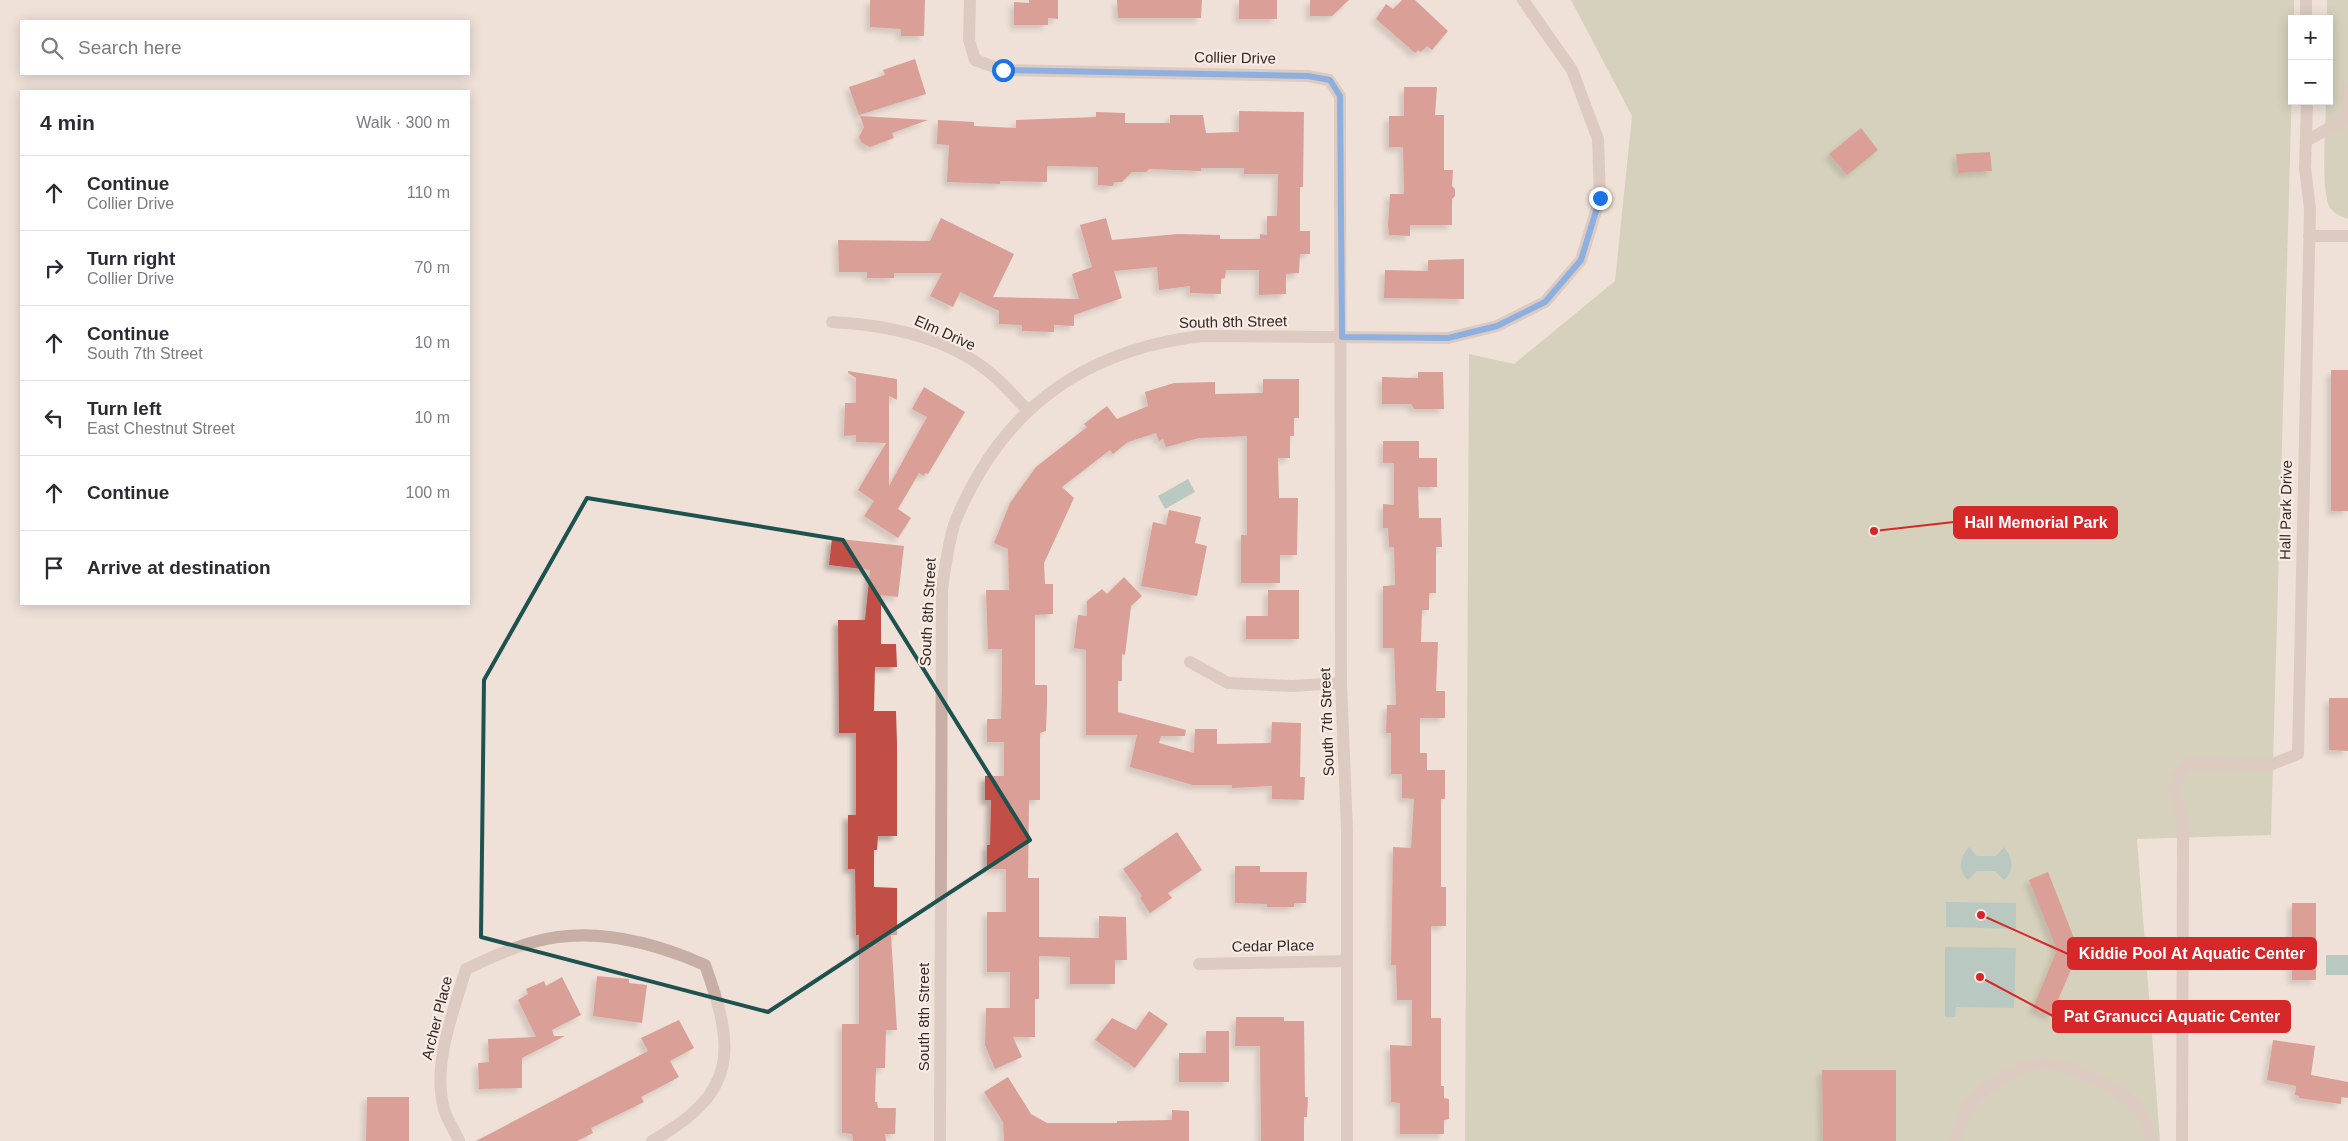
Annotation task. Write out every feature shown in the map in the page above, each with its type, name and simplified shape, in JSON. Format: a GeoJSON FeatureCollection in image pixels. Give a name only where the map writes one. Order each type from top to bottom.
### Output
{"type":"FeatureCollection","features":[{"type":"Feature","properties":{"kind":"street","name":"Collier Drive"},"geometry":{"type":"LineString","coordinates":[[970,0],[969,40],[975,60],[1003,70],[1308,76],[1330,80],[1340,96],[1342,303]]}},
{"type":"Feature","properties":{"kind":"street","name":"South 8th Street"},"geometry":{"type":"LineString","coordinates":[[940,1141],[942,589],[947,553],[963,502],[985,463],[1008,431],[1028,411],[1078,373],[1104,360],[1167,340],[1202,336],[1448,338],[1497,326],[1545,302],[1581,260],[1600,198],[1598,139],[1572,70],[1523,0]]}},
{"type":"Feature","properties":{"kind":"street"},"geometry":{"type":"LineString","coordinates":[[2306,0],[2306,15]]}},
{"type":"Feature","properties":{"kind":"street"},"geometry":{"type":"LineString","coordinates":[[2306,141],[2346,119],[2348,90]]}},
{"type":"Feature","properties":{"kind":"street"},"geometry":{"type":"LineString","coordinates":[[2306,105],[2309,236],[2348,236]]}},
{"type":"Feature","properties":{"kind":"street","name":"Hall Park Drive"},"geometry":{"type":"LineString","coordinates":[[2182,1141],[2183,824],[2174,796],[2178,774],[2188,763],[2270,765],[2298,754],[2309,236]]}},
{"type":"Feature","properties":{"kind":"street","name":"South 7th Street"},"geometry":{"type":"LineString","coordinates":[[1342,303],[1341,683],[1347,830],[1347,1141]]}},
{"type":"Feature","properties":{"kind":"street","name":"Elm Drive"},"geometry":{"type":"LineString","coordinates":[[832,322],[865,324],[898,330],[934,342],[963,356],[995,376],[1028,411]]}},
{"type":"Feature","properties":{"kind":"street"},"geometry":{"type":"LineString","coordinates":[[1190,662],[1228,683],[1292,686],[1341,683]]}},
{"type":"Feature","properties":{"kind":"street","name":"Archer Place"},"geometry":{"type":"LineString","coordinates":[[459,1141],[444,1110],[440,1078],[444,1047],[466,970],[502,952],[535,941],[570,936],[643,943],[670,950],[706,965],[719,1002],[726,1044],[721,1075],[705,1103],[676,1128],[652,1141]]}},
{"type":"Feature","properties":{"kind":"street","name":"Cedar Place"},"geometry":{"type":"LineString","coordinates":[[1199,964],[1347,961]]}},
{"type":"Feature","properties":{"kind":"street"},"geometry":{"type":"LineString","coordinates":[[1955,1141],[1969,1104],[1987,1087],[2027,1067],[2047,1064],[2078,1072],[2103,1083],[2125,1098],[2138,1109],[2152,1141]]}},
{"type":"Feature","properties":{"kind":"highlighted area"},"geometry":{"type":"Polygon","coordinates":[[[587,498],[843,540],[1030,840],[768,1012],[481,937],[484,680],[587,498]]]}},
{"type":"Feature","properties":{"kind":"green space"},"geometry":{"type":"Polygon","coordinates":[[[1571,0],[2294,0],[2294,15],[2288,15],[2288,105],[2291,105],[2271,835],[2137,839],[2160,1141],[1465,1141],[1469,354],[1514,364],[1615,281],[1632,116],[1571,0]]]}},
{"type":"Feature","properties":{"kind":"green space"},"geometry":{"type":"Polygon","coordinates":[[[2327,0],[2348,0],[2348,219],[2331,209],[2326,189],[2324,158],[2326,105],[2333,105],[2333,15],[2327,15],[2327,0]]]}},
{"type":"Feature","properties":{"kind":"water"},"geometry":{"type":"Polygon","coordinates":[[[1188,479],[1195,492],[1165,509],[1158,496],[1188,479]]]}},
{"type":"Feature","properties":{"kind":"water"},"geometry":{"type":"Polygon","coordinates":[[[1969,847],[1977,856],[1996,856],[2004,847],[2012,864],[2008,877],[2004,880],[1995,871],[1977,871],[1968,880],[1961,868],[1961,864],[1963,855],[1969,847]]]}},
{"type":"Feature","properties":{"kind":"water"},"geometry":{"type":"Polygon","coordinates":[[[1946,902],[2016,903],[2016,929],[1946,927],[1946,902]]]}},
{"type":"Feature","properties":{"kind":"water"},"geometry":{"type":"Polygon","coordinates":[[[1945,947],[2016,948],[2014,1008],[1956,1007],[1955,1017],[1945,1017],[1945,947]]]}},
{"type":"Feature","properties":{"kind":"water"},"geometry":{"type":"Polygon","coordinates":[[[2326,955],[2348,955],[2348,975],[2326,975],[2326,955]]]}},
{"type":"Feature","properties":{"kind":"building"},"geometry":{"type":"Polygon","coordinates":[[[870,0],[925,0],[924,36],[901,36],[901,29],[870,27],[870,0]]]}},
{"type":"Feature","properties":{"kind":"building"},"geometry":{"type":"Polygon","coordinates":[[[1029,0],[1058,0],[1058,19],[1048,18],[1048,25],[1014,25],[1014,2],[1029,3],[1029,0]]]}},
{"type":"Feature","properties":{"kind":"building"},"geometry":{"type":"Polygon","coordinates":[[[1117,0],[1202,0],[1201,18],[1118,18],[1117,0]]]}},
{"type":"Feature","properties":{"kind":"building"},"geometry":{"type":"Polygon","coordinates":[[[1239,0],[1277,0],[1277,19],[1239,19],[1239,0]]]}},
{"type":"Feature","properties":{"kind":"building"},"geometry":{"type":"Polygon","coordinates":[[[1310,0],[1349,0],[1332,16],[1310,16],[1310,0]]]}},
{"type":"Feature","properties":{"kind":"building"},"geometry":{"type":"Polygon","coordinates":[[[1402,0],[1415,0],[1448,31],[1432,50],[1427,46],[1421,52],[1418,50],[1415,53],[1376,19],[1386,4],[1393,9],[1402,0]]]}},
{"type":"Feature","properties":{"kind":"building"},"geometry":{"type":"Polygon","coordinates":[[[915,59],[926,94],[859,115],[849,87],[885,75],[883,70],[915,59]]]}},
{"type":"Feature","properties":{"kind":"building"},"geometry":{"type":"Polygon","coordinates":[[[1404,87],[1437,87],[1435,115],[1444,115],[1444,170],[1453,170],[1452,186],[1455,189],[1455,196],[1452,199],[1452,225],[1410,225],[1410,236],[1389,235],[1388,225],[1390,194],[1404,194],[1403,147],[1389,147],[1389,116],[1404,116],[1404,87]]]}},
{"type":"Feature","properties":{"kind":"building"},"geometry":{"type":"Polygon","coordinates":[[[1239,111],[1304,112],[1303,187],[1300,187],[1300,231],[1310,231],[1310,254],[1300,254],[1299,273],[1286,274],[1286,294],[1259,295],[1259,270],[1226,270],[1225,278],[1221,279],[1221,294],[1190,293],[1190,286],[1159,290],[1157,267],[1114,271],[1122,298],[1074,315],[1074,326],[1054,325],[1054,332],[1022,331],[1022,325],[999,324],[999,311],[960,292],[953,307],[930,296],[942,273],[894,273],[894,278],[867,278],[867,272],[839,272],[838,240],[930,241],[941,218],[1014,254],[993,297],[1079,299],[1072,274],[1092,267],[1080,225],[1106,218],[1112,240],[1178,234],[1220,235],[1220,239],[1260,239],[1260,234],[1267,235],[1267,216],[1277,216],[1278,174],[1244,174],[1244,168],[1201,168],[1201,171],[1149,169],[1146,172],[1132,172],[1122,182],[1114,182],[1113,186],[1098,185],[1098,167],[1047,166],[1047,182],[1000,181],[1000,184],[947,182],[949,145],[937,144],[938,120],[974,122],[974,126],[1016,128],[1016,120],[1096,117],[1096,112],[1125,113],[1125,123],[1170,123],[1170,115],[1203,115],[1206,133],[1239,132],[1239,111]]]}},
{"type":"Feature","properties":{"kind":"building"},"geometry":{"type":"Polygon","coordinates":[[[860,116],[928,120],[892,133],[894,138],[870,147],[862,143],[859,137],[864,127],[860,116]]]}},
{"type":"Feature","properties":{"kind":"building"},"geometry":{"type":"Polygon","coordinates":[[[1861,128],[1878,150],[1847,175],[1829,154],[1861,128]]]}},
{"type":"Feature","properties":{"kind":"building"},"geometry":{"type":"Polygon","coordinates":[[[1990,152],[1992,171],[1958,173],[1956,154],[1990,152]]]}},
{"type":"Feature","properties":{"kind":"building"},"geometry":{"type":"Polygon","coordinates":[[[1464,259],[1464,299],[1384,298],[1385,270],[1428,271],[1428,260],[1464,259]]]}},
{"type":"Feature","properties":{"kind":"building"},"geometry":{"type":"Polygon","coordinates":[[[2331,370],[2348,370],[2348,511],[2331,511],[2331,370]]]}},
{"type":"Feature","properties":{"kind":"building"},"geometry":{"type":"Polygon","coordinates":[[[848,371],[897,379],[897,400],[889,396],[889,486],[927,417],[912,409],[924,387],[965,412],[928,474],[925,473],[924,476],[919,473],[898,509],[911,518],[898,538],[864,516],[874,501],[858,490],[886,443],[856,442],[856,435],[844,436],[845,403],[856,403],[856,378],[848,373],[848,371]]]}},
{"type":"Feature","properties":{"kind":"building"},"geometry":{"type":"Polygon","coordinates":[[[1418,372],[1443,372],[1444,409],[1414,409],[1411,404],[1382,404],[1382,377],[1418,378],[1418,372]]]}},
{"type":"Feature","properties":{"kind":"building"},"geometry":{"type":"Polygon","coordinates":[[[1263,379],[1299,379],[1299,418],[1294,418],[1294,436],[1290,436],[1290,458],[1278,458],[1279,498],[1298,498],[1297,555],[1280,555],[1280,583],[1241,583],[1241,535],[1247,535],[1247,436],[1199,438],[1166,447],[1163,439],[1159,441],[1156,433],[1128,442],[1113,454],[1110,450],[1062,487],[1074,498],[1044,563],[1045,584],[1053,584],[1053,614],[1035,615],[1035,685],[1047,685],[1047,704],[1046,731],[1040,733],[1040,800],[1029,800],[1028,878],[1039,878],[1039,937],[1099,938],[1099,916],[1126,917],[1127,960],[1115,960],[1115,984],[1070,984],[1070,957],[1039,956],[1039,999],[1035,999],[1035,1037],[1013,1037],[1022,1057],[995,1069],[985,1045],[986,1008],[1010,1008],[1010,972],[987,972],[987,912],[1006,912],[1006,869],[987,869],[987,845],[990,845],[991,800],[985,800],[985,776],[1004,776],[1004,742],[987,742],[987,719],[1001,719],[1002,649],[988,649],[986,590],[1009,590],[1008,549],[994,543],[1010,503],[1036,467],[1087,427],[1084,424],[1107,406],[1117,419],[1148,406],[1145,392],[1174,383],[1215,382],[1215,394],[1263,393],[1263,379]]]}},
{"type":"Feature","properties":{"kind":"building"},"geometry":{"type":"Polygon","coordinates":[[[1383,441],[1419,441],[1419,458],[1437,458],[1437,487],[1418,487],[1419,518],[1441,518],[1442,547],[1436,547],[1436,593],[1429,593],[1429,610],[1422,610],[1421,642],[1438,642],[1436,691],[1445,691],[1445,718],[1420,718],[1420,753],[1427,753],[1427,770],[1445,770],[1445,799],[1441,799],[1441,887],[1446,887],[1446,926],[1431,926],[1431,1018],[1441,1018],[1441,1086],[1444,1086],[1444,1098],[1449,1099],[1449,1119],[1444,1120],[1444,1134],[1400,1134],[1400,1103],[1391,1102],[1390,1045],[1412,1046],[1412,1000],[1397,1000],[1396,965],[1391,965],[1393,847],[1411,848],[1414,799],[1402,798],[1402,774],[1391,774],[1391,733],[1386,733],[1387,705],[1396,705],[1394,648],[1383,648],[1383,586],[1395,585],[1394,547],[1389,547],[1388,528],[1383,528],[1383,504],[1394,505],[1394,463],[1383,463],[1383,441]]]}},
{"type":"Feature","properties":{"kind":"building"},"geometry":{"type":"Polygon","coordinates":[[[1169,510],[1201,517],[1195,543],[1207,546],[1197,596],[1141,586],[1153,522],[1166,525],[1169,510]]]}},
{"type":"Feature","properties":{"kind":"building"},"geometry":{"type":"Polygon","coordinates":[[[832,538],[904,546],[898,597],[881,595],[881,644],[896,644],[897,667],[875,667],[874,711],[896,711],[897,743],[897,836],[878,836],[877,850],[874,850],[874,887],[897,888],[897,935],[891,935],[897,1030],[886,1030],[885,1068],[876,1068],[875,1102],[877,1102],[878,1108],[896,1108],[895,1134],[885,1134],[886,1141],[853,1141],[852,1134],[842,1133],[842,1024],[859,1024],[859,935],[856,935],[855,869],[848,869],[848,815],[856,815],[856,733],[839,733],[838,620],[865,620],[870,570],[829,565],[832,538]]]}},
{"type":"Feature","properties":{"kind":"building"},"geometry":{"type":"Polygon","coordinates":[[[1124,577],[1142,596],[1131,606],[1125,655],[1122,654],[1122,681],[1118,681],[1118,712],[1186,730],[1185,736],[1161,736],[1159,743],[1194,753],[1195,729],[1217,729],[1217,744],[1271,743],[1272,722],[1301,723],[1300,777],[1305,777],[1304,800],[1272,799],[1272,786],[1232,788],[1232,785],[1193,785],[1130,767],[1137,735],[1086,735],[1086,650],[1074,648],[1078,615],[1087,616],[1087,601],[1102,589],[1107,594],[1124,577]]]}},
{"type":"Feature","properties":{"kind":"building"},"geometry":{"type":"Polygon","coordinates":[[[1268,590],[1299,590],[1299,639],[1246,639],[1246,616],[1268,616],[1268,590]]]}},
{"type":"Feature","properties":{"kind":"building"},"geometry":{"type":"Polygon","coordinates":[[[2329,698],[2348,698],[2348,751],[2329,750],[2329,698]]]}},
{"type":"Feature","properties":{"kind":"building"},"geometry":{"type":"Polygon","coordinates":[[[1177,832],[1202,870],[1168,893],[1172,898],[1150,913],[1140,898],[1142,896],[1123,869],[1177,832]]]}},
{"type":"Feature","properties":{"kind":"building"},"geometry":{"type":"Polygon","coordinates":[[[1235,866],[1260,866],[1260,872],[1307,872],[1306,903],[1294,903],[1294,907],[1267,907],[1267,904],[1235,903],[1235,866]]]}},
{"type":"Feature","properties":{"kind":"building"},"geometry":{"type":"Polygon","coordinates":[[[2048,872],[2079,951],[2051,1016],[2033,1008],[2057,950],[2029,880],[2048,872]]]}},
{"type":"Feature","properties":{"kind":"building"},"geometry":{"type":"Polygon","coordinates":[[[2292,903],[2316,903],[2316,980],[2292,980],[2292,903]]]}},
{"type":"Feature","properties":{"kind":"building"},"geometry":{"type":"Polygon","coordinates":[[[597,976],[629,979],[629,983],[647,985],[642,1023],[593,1016],[597,976]]]}},
{"type":"Feature","properties":{"kind":"building"},"geometry":{"type":"Polygon","coordinates":[[[562,977],[581,1015],[552,1030],[554,1036],[565,1036],[522,1058],[522,1088],[479,1089],[478,1063],[489,1062],[488,1039],[536,1037],[518,1000],[528,994],[526,989],[544,981],[546,986],[562,977]]]}},
{"type":"Feature","properties":{"kind":"building"},"geometry":{"type":"Polygon","coordinates":[[[1149,1011],[1168,1024],[1135,1068],[1095,1040],[1112,1018],[1136,1030],[1149,1011]]]}},
{"type":"Feature","properties":{"kind":"building"},"geometry":{"type":"Polygon","coordinates":[[[1236,1017],[1284,1017],[1284,1021],[1304,1021],[1305,1097],[1308,1097],[1307,1117],[1304,1117],[1304,1141],[1261,1141],[1260,1046],[1235,1046],[1236,1017]]]}},
{"type":"Feature","properties":{"kind":"building"},"geometry":{"type":"Polygon","coordinates":[[[679,1020],[694,1048],[670,1061],[679,1077],[641,1097],[644,1102],[591,1128],[593,1133],[577,1141],[476,1141],[648,1051],[641,1038],[679,1020]]]}},
{"type":"Feature","properties":{"kind":"building"},"geometry":{"type":"Polygon","coordinates":[[[1206,1031],[1229,1031],[1229,1082],[1179,1082],[1179,1053],[1206,1053],[1206,1031]]]}},
{"type":"Feature","properties":{"kind":"building"},"geometry":{"type":"Polygon","coordinates":[[[2273,1040],[2315,1046],[2311,1075],[2348,1082],[2348,1098],[2341,1097],[2341,1104],[2299,1098],[2299,1096],[2295,1095],[2296,1086],[2267,1080],[2273,1040]]]}},
{"type":"Feature","properties":{"kind":"building"},"geometry":{"type":"Polygon","coordinates":[[[1822,1070],[1896,1070],[1896,1141],[1823,1141],[1822,1070]]]}},
{"type":"Feature","properties":{"kind":"building"},"geometry":{"type":"Polygon","coordinates":[[[1008,1077],[1031,1114],[1047,1123],[1117,1123],[1117,1121],[1172,1120],[1172,1110],[1189,1111],[1189,1141],[1004,1141],[1003,1122],[984,1092],[1008,1077]]]}},
{"type":"Feature","properties":{"kind":"building"},"geometry":{"type":"Polygon","coordinates":[[[367,1097],[409,1097],[409,1141],[366,1141],[367,1097]]]}},
{"type":"Feature","properties":{"kind":"place","name":"Hall Memorial Park"},"geometry":{"type":"Point","coordinates":[1874,531]}},
{"type":"Feature","properties":{"kind":"place","name":"Kiddie Pool At Aquatic Center"},"geometry":{"type":"Point","coordinates":[1981,915]}},
{"type":"Feature","properties":{"kind":"place","name":"Pat Granucci Aquatic Center"},"geometry":{"type":"Point","coordinates":[1980,977]}},
{"type":"Feature","properties":{"kind":"route"},"geometry":{"type":"LineString","coordinates":[[1003,70],[1308,76],[1330,80],[1340,96],[1342,337],[1448,338],[1497,326],[1545,302],[1581,260],[1600,198]]}}]}
